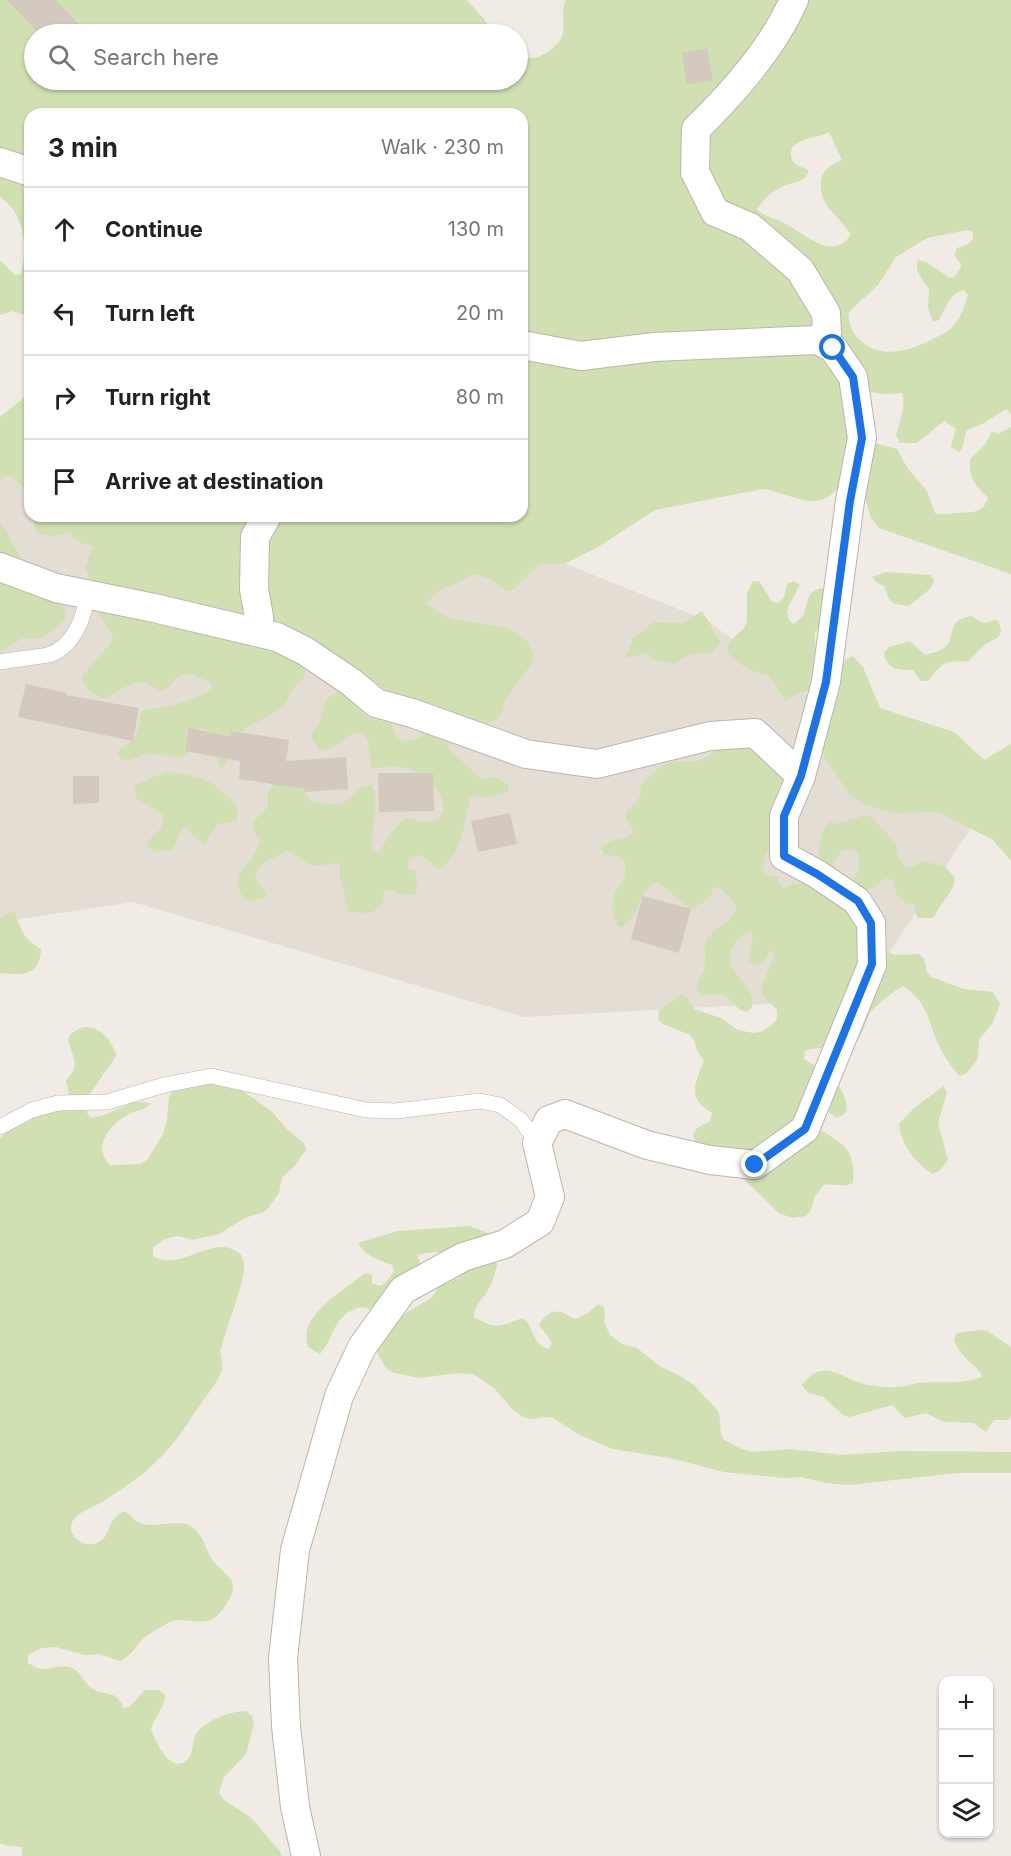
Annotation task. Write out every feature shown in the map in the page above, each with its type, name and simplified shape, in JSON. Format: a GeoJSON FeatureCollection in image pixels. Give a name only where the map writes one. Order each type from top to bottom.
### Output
{"type":"FeatureCollection","features":[{"type":"Feature","properties":{"kind":"street"},"geometry":{"type":"LineString","coordinates":[[794,0],[765,49],[724,102],[696,129],[695,172],[715,212],[750,227],[800,270],[826,313],[827,332],[817,340]]}},
{"type":"Feature","properties":{"kind":"street"},"geometry":{"type":"LineString","coordinates":[[0,162],[24,170]]}},
{"type":"Feature","properties":{"kind":"street"},"geometry":{"type":"LineString","coordinates":[[306,1856],[295,1807],[286,1726],[282,1658],[295,1550],[339,1396],[362,1347],[403,1290],[463,1257],[505,1244],[540,1222],[550,1197],[537,1143],[549,1120],[565,1114],[647,1145],[711,1160],[755,1165],[805,1129],[872,964],[871,923],[858,901],[784,856],[784,816],[801,776],[826,682],[848,512],[862,438],[853,377],[833,348],[817,340],[654,347],[581,356],[528,346]]}},
{"type":"Feature","properties":{"kind":"street"},"geometry":{"type":"LineString","coordinates":[[259,632],[254,589],[255,537],[264,522]]}},
{"type":"Feature","properties":{"kind":"street"},"geometry":{"type":"LineString","coordinates":[[0,567],[56,588],[277,637],[306,651],[351,682],[376,703],[412,713],[526,753],[597,765],[710,736],[755,733],[801,776]]}},
{"type":"Feature","properties":{"kind":"lane"},"geometry":{"type":"LineString","coordinates":[[0,662],[50,654],[71,641],[86,609],[87,594]]}},
{"type":"Feature","properties":{"kind":"lane"},"geometry":{"type":"LineString","coordinates":[[0,1127],[32,1110],[58,1103],[107,1102],[164,1085],[211,1076],[366,1110],[396,1111],[480,1101],[500,1105],[521,1120],[537,1143]]}},
{"type":"Feature","properties":{"kind":"shaded area"},"geometry":{"type":"Polygon","coordinates":[[[0,423],[24,426],[24,522],[461,522],[706,620],[978,817],[859,999],[524,1017],[133,902],[0,922],[0,423]]]}},
{"type":"Feature","properties":{"kind":"green space"},"geometry":{"type":"Polygon","coordinates":[[[0,0],[467,0],[487,24],[24,24],[24,90],[528,90],[528,58],[546,53],[562,37],[563,9],[566,0],[1011,0],[1011,414],[1006,409],[966,431],[963,446],[959,452],[951,447],[956,429],[944,421],[917,443],[900,443],[896,435],[903,409],[902,393],[879,393],[864,389],[837,361],[858,407],[840,485],[822,500],[803,500],[763,489],[655,510],[601,545],[569,562],[539,564],[513,590],[506,591],[488,578],[474,574],[442,589],[426,603],[439,613],[453,619],[508,628],[526,640],[533,654],[532,663],[506,698],[502,712],[496,720],[489,723],[473,722],[386,690],[368,676],[276,628],[248,601],[240,614],[251,641],[300,665],[305,670],[304,677],[289,695],[282,708],[243,730],[234,743],[230,758],[221,770],[211,740],[200,728],[193,736],[187,753],[181,757],[150,753],[129,760],[122,759],[117,754],[135,737],[141,712],[183,702],[213,689],[210,682],[187,674],[179,676],[169,687],[160,692],[142,682],[125,687],[106,699],[90,691],[84,684],[82,676],[110,644],[113,637],[98,613],[101,606],[85,568],[93,546],[79,542],[68,532],[54,536],[39,534],[34,528],[34,522],[528,522],[528,108],[24,108],[24,242],[15,212],[0,197],[0,0]],[[829,132],[799,142],[792,150],[791,156],[793,162],[809,170],[807,174],[800,181],[773,192],[757,210],[820,244],[836,246],[844,242],[851,234],[826,204],[821,191],[825,171],[842,160],[829,132]],[[967,230],[927,238],[896,257],[878,285],[849,312],[850,326],[858,338],[874,349],[893,352],[922,344],[951,328],[960,317],[968,295],[964,290],[955,294],[939,320],[933,322],[928,308],[929,289],[920,276],[917,264],[918,260],[926,262],[950,278],[955,276],[962,265],[954,255],[957,248],[967,245],[973,239],[973,232],[967,230]]]}},
{"type":"Feature","properties":{"kind":"green space"},"geometry":{"type":"Polygon","coordinates":[[[24,253],[24,314],[12,311],[0,315],[0,260],[15,275],[21,274],[24,253]]]}},
{"type":"Feature","properties":{"kind":"green space"},"geometry":{"type":"Polygon","coordinates":[[[24,398],[24,488],[10,475],[2,477],[0,486],[0,417],[24,398]]]}},
{"type":"Feature","properties":{"kind":"green space"},"geometry":{"type":"Polygon","coordinates":[[[1011,427],[1011,574],[879,528],[871,518],[865,490],[871,442],[897,449],[908,469],[927,491],[935,513],[971,512],[983,507],[988,498],[974,481],[970,459],[986,443],[992,431],[998,434],[1011,427]]]}},
{"type":"Feature","properties":{"kind":"green space"},"geometry":{"type":"Polygon","coordinates":[[[0,521],[26,567],[65,608],[66,615],[63,622],[45,636],[39,639],[23,638],[0,652],[0,521]]]}},
{"type":"Feature","properties":{"kind":"green space"},"geometry":{"type":"Polygon","coordinates":[[[886,572],[931,575],[934,581],[931,588],[909,606],[898,604],[892,602],[884,586],[872,577],[886,572]]]}},
{"type":"Feature","properties":{"kind":"green space"},"geometry":{"type":"Polygon","coordinates":[[[753,581],[760,582],[771,601],[778,603],[784,597],[787,584],[794,581],[800,585],[787,612],[789,620],[794,624],[803,615],[808,598],[813,592],[822,588],[830,601],[826,622],[815,632],[815,647],[828,666],[812,691],[798,693],[785,701],[769,676],[745,667],[734,659],[727,649],[747,622],[747,593],[753,581]]]}},
{"type":"Feature","properties":{"kind":"green space"},"geometry":{"type":"Polygon","coordinates":[[[702,611],[720,642],[712,653],[691,654],[672,664],[651,659],[647,653],[625,658],[633,638],[654,622],[683,623],[702,611]]]}},
{"type":"Feature","properties":{"kind":"green space"},"geometry":{"type":"Polygon","coordinates":[[[971,616],[983,623],[997,620],[1001,631],[998,637],[983,646],[969,661],[945,664],[928,681],[921,681],[913,670],[894,668],[885,659],[884,653],[889,647],[910,641],[925,655],[942,649],[948,644],[957,622],[971,616]]]}},
{"type":"Feature","properties":{"kind":"green space"},"geometry":{"type":"Polygon","coordinates":[[[853,656],[863,667],[880,708],[954,732],[984,760],[1011,744],[1011,861],[993,840],[938,812],[893,813],[863,804],[851,796],[824,757],[821,741],[832,689],[845,660],[853,656]]]}},
{"type":"Feature","properties":{"kind":"green space"},"geometry":{"type":"Polygon","coordinates":[[[339,691],[345,694],[367,718],[392,724],[397,737],[402,741],[415,740],[439,727],[449,736],[449,749],[481,779],[495,777],[508,784],[508,792],[482,798],[470,797],[458,847],[447,864],[439,870],[425,858],[418,855],[412,858],[408,863],[409,869],[415,870],[418,883],[415,895],[402,894],[389,889],[384,892],[382,905],[371,913],[349,912],[340,878],[340,863],[313,866],[288,851],[265,862],[257,872],[256,878],[259,885],[267,892],[265,898],[252,901],[244,899],[237,886],[239,874],[252,858],[261,840],[252,828],[253,822],[268,807],[268,794],[283,763],[311,801],[336,804],[348,800],[363,787],[372,786],[375,809],[372,842],[373,851],[379,853],[389,835],[403,820],[411,818],[423,822],[438,820],[444,809],[435,787],[417,772],[402,767],[372,768],[369,743],[359,732],[330,749],[319,750],[313,734],[321,719],[326,699],[339,691]]]}},
{"type":"Feature","properties":{"kind":"green space"},"geometry":{"type":"Polygon","coordinates":[[[751,740],[786,767],[777,826],[765,857],[764,875],[778,877],[779,884],[785,888],[792,884],[805,883],[820,866],[821,837],[830,822],[837,824],[865,815],[872,817],[896,844],[898,859],[908,868],[921,861],[944,866],[955,877],[954,882],[933,918],[918,918],[915,911],[916,904],[906,903],[899,898],[893,880],[885,878],[877,885],[865,890],[858,886],[854,881],[859,863],[857,851],[850,849],[842,851],[834,862],[835,876],[852,911],[881,938],[888,952],[895,955],[918,954],[924,958],[927,972],[931,977],[964,989],[993,992],[1000,1004],[992,1024],[979,1040],[978,1057],[975,1063],[966,1074],[959,1076],[946,1059],[925,1009],[920,1001],[903,986],[884,999],[871,1012],[861,1035],[853,1045],[805,1051],[804,1059],[833,1079],[843,1092],[847,1110],[843,1115],[836,1118],[823,1107],[814,1128],[826,1133],[846,1148],[853,1163],[853,1183],[824,1185],[815,1196],[811,1210],[806,1216],[792,1218],[779,1213],[737,1173],[700,1149],[695,1142],[693,1134],[697,1128],[710,1121],[712,1113],[699,1102],[695,1090],[704,1061],[690,1035],[663,1024],[658,1019],[659,1011],[680,995],[687,997],[694,1009],[721,1018],[738,1030],[761,1032],[773,1024],[777,1018],[777,1010],[762,994],[762,986],[774,956],[770,951],[762,962],[756,965],[749,961],[753,939],[751,931],[736,943],[731,952],[732,968],[752,998],[752,1007],[747,1012],[740,1010],[723,994],[702,995],[697,986],[706,963],[705,943],[733,916],[736,905],[721,889],[714,887],[709,899],[691,909],[656,882],[645,892],[631,919],[620,928],[615,922],[612,906],[615,891],[625,878],[625,863],[619,857],[604,854],[601,848],[634,831],[626,819],[626,811],[636,803],[643,782],[660,766],[674,762],[697,761],[721,746],[751,740]]]}},
{"type":"Feature","properties":{"kind":"green space"},"geometry":{"type":"Polygon","coordinates":[[[166,772],[189,775],[215,786],[238,808],[237,821],[218,824],[204,845],[184,825],[172,850],[154,852],[146,843],[161,828],[164,815],[136,798],[134,785],[166,772]]]}},
{"type":"Feature","properties":{"kind":"green space"},"geometry":{"type":"Polygon","coordinates":[[[8,912],[15,913],[24,934],[41,949],[37,965],[22,974],[0,973],[0,919],[8,912]]]}},
{"type":"Feature","properties":{"kind":"green space"},"geometry":{"type":"Polygon","coordinates":[[[84,1027],[105,1035],[117,1055],[87,1098],[87,1113],[92,1118],[133,1102],[151,1103],[123,1118],[106,1135],[102,1150],[110,1165],[141,1164],[147,1160],[163,1134],[169,1097],[178,1084],[189,1075],[235,1085],[271,1111],[304,1143],[306,1150],[293,1168],[282,1177],[279,1193],[266,1211],[245,1218],[219,1234],[192,1240],[178,1236],[164,1239],[153,1248],[153,1256],[164,1260],[175,1260],[217,1247],[228,1248],[239,1253],[242,1258],[243,1278],[221,1348],[222,1370],[179,1436],[164,1454],[132,1482],[80,1513],[71,1524],[71,1530],[76,1538],[86,1544],[102,1540],[114,1519],[125,1511],[136,1521],[144,1524],[189,1525],[202,1538],[214,1562],[233,1584],[227,1603],[212,1619],[182,1620],[166,1624],[145,1637],[130,1654],[120,1661],[99,1654],[85,1655],[56,1647],[41,1648],[28,1655],[28,1663],[41,1669],[69,1667],[93,1689],[118,1698],[123,1708],[130,1706],[145,1690],[159,1690],[165,1695],[165,1700],[151,1729],[164,1755],[175,1763],[181,1763],[189,1758],[194,1738],[202,1727],[224,1715],[246,1711],[252,1716],[254,1723],[246,1754],[224,1777],[219,1793],[223,1799],[250,1817],[282,1856],[22,1856],[22,1847],[0,1843],[0,1139],[15,1122],[71,1102],[66,1081],[75,1062],[69,1040],[75,1031],[84,1027]]]}},
{"type":"Feature","properties":{"kind":"green space"},"geometry":{"type":"Polygon","coordinates":[[[944,1086],[947,1093],[938,1123],[948,1160],[939,1171],[932,1174],[910,1153],[900,1132],[899,1124],[914,1108],[944,1086]]]}},
{"type":"Feature","properties":{"kind":"green space"},"geometry":{"type":"Polygon","coordinates":[[[469,1226],[497,1236],[498,1244],[497,1265],[493,1278],[477,1306],[474,1317],[494,1326],[523,1318],[536,1341],[549,1349],[552,1342],[539,1325],[545,1317],[558,1311],[575,1319],[588,1313],[598,1304],[604,1307],[604,1322],[610,1335],[622,1344],[637,1348],[661,1367],[694,1385],[719,1412],[721,1434],[724,1440],[737,1447],[752,1452],[791,1449],[841,1455],[901,1451],[1011,1452],[1011,1473],[957,1473],[849,1485],[826,1483],[801,1477],[784,1478],[724,1472],[670,1458],[612,1449],[578,1434],[553,1418],[523,1417],[512,1409],[494,1388],[473,1374],[457,1373],[420,1378],[388,1370],[376,1350],[380,1337],[406,1313],[431,1298],[440,1286],[458,1278],[469,1269],[445,1254],[433,1252],[417,1255],[425,1276],[374,1313],[361,1307],[346,1314],[337,1324],[320,1354],[308,1347],[306,1335],[309,1324],[324,1304],[365,1273],[372,1275],[372,1283],[379,1286],[385,1283],[394,1272],[392,1265],[368,1254],[358,1243],[398,1231],[469,1226]]]}},
{"type":"Feature","properties":{"kind":"green space"},"geometry":{"type":"Polygon","coordinates":[[[987,1331],[1011,1347],[1011,1416],[1009,1420],[994,1420],[986,1432],[974,1423],[945,1422],[926,1413],[905,1418],[892,1405],[850,1417],[843,1415],[822,1396],[808,1393],[802,1385],[808,1378],[820,1371],[836,1373],[864,1384],[887,1387],[917,1383],[958,1382],[982,1377],[960,1351],[954,1339],[957,1333],[987,1331]]]}},
{"type":"Feature","properties":{"kind":"building"},"geometry":{"type":"Polygon","coordinates":[[[7,0],[56,0],[79,24],[30,24],[7,0]]]}},
{"type":"Feature","properties":{"kind":"building"},"geometry":{"type":"Polygon","coordinates":[[[707,48],[713,80],[687,85],[682,53],[707,48]]]}},
{"type":"Feature","properties":{"kind":"building"},"geometry":{"type":"Polygon","coordinates":[[[26,684],[66,693],[66,695],[139,708],[133,741],[18,717],[26,684]]]}},
{"type":"Feature","properties":{"kind":"building"},"geometry":{"type":"Polygon","coordinates":[[[189,728],[231,737],[231,731],[289,740],[286,761],[346,757],[348,789],[304,792],[304,789],[239,779],[240,761],[185,751],[189,728]]]}},
{"type":"Feature","properties":{"kind":"building"},"geometry":{"type":"Polygon","coordinates":[[[378,773],[433,773],[434,811],[379,812],[378,773]]]}},
{"type":"Feature","properties":{"kind":"building"},"geometry":{"type":"Polygon","coordinates":[[[73,776],[99,776],[99,803],[73,804],[73,776]]]}},
{"type":"Feature","properties":{"kind":"building"},"geometry":{"type":"Polygon","coordinates":[[[510,813],[517,844],[478,852],[471,821],[510,813]]]}},
{"type":"Feature","properties":{"kind":"building"},"geometry":{"type":"Polygon","coordinates":[[[643,896],[691,909],[679,953],[631,939],[643,896]]]}},
{"type":"Feature","properties":{"kind":"route"},"geometry":{"type":"LineString","coordinates":[[755,1165],[805,1129],[872,964],[871,923],[858,901],[784,856],[784,816],[801,776],[826,682],[850,501],[862,438],[853,377],[833,348]]}}]}
